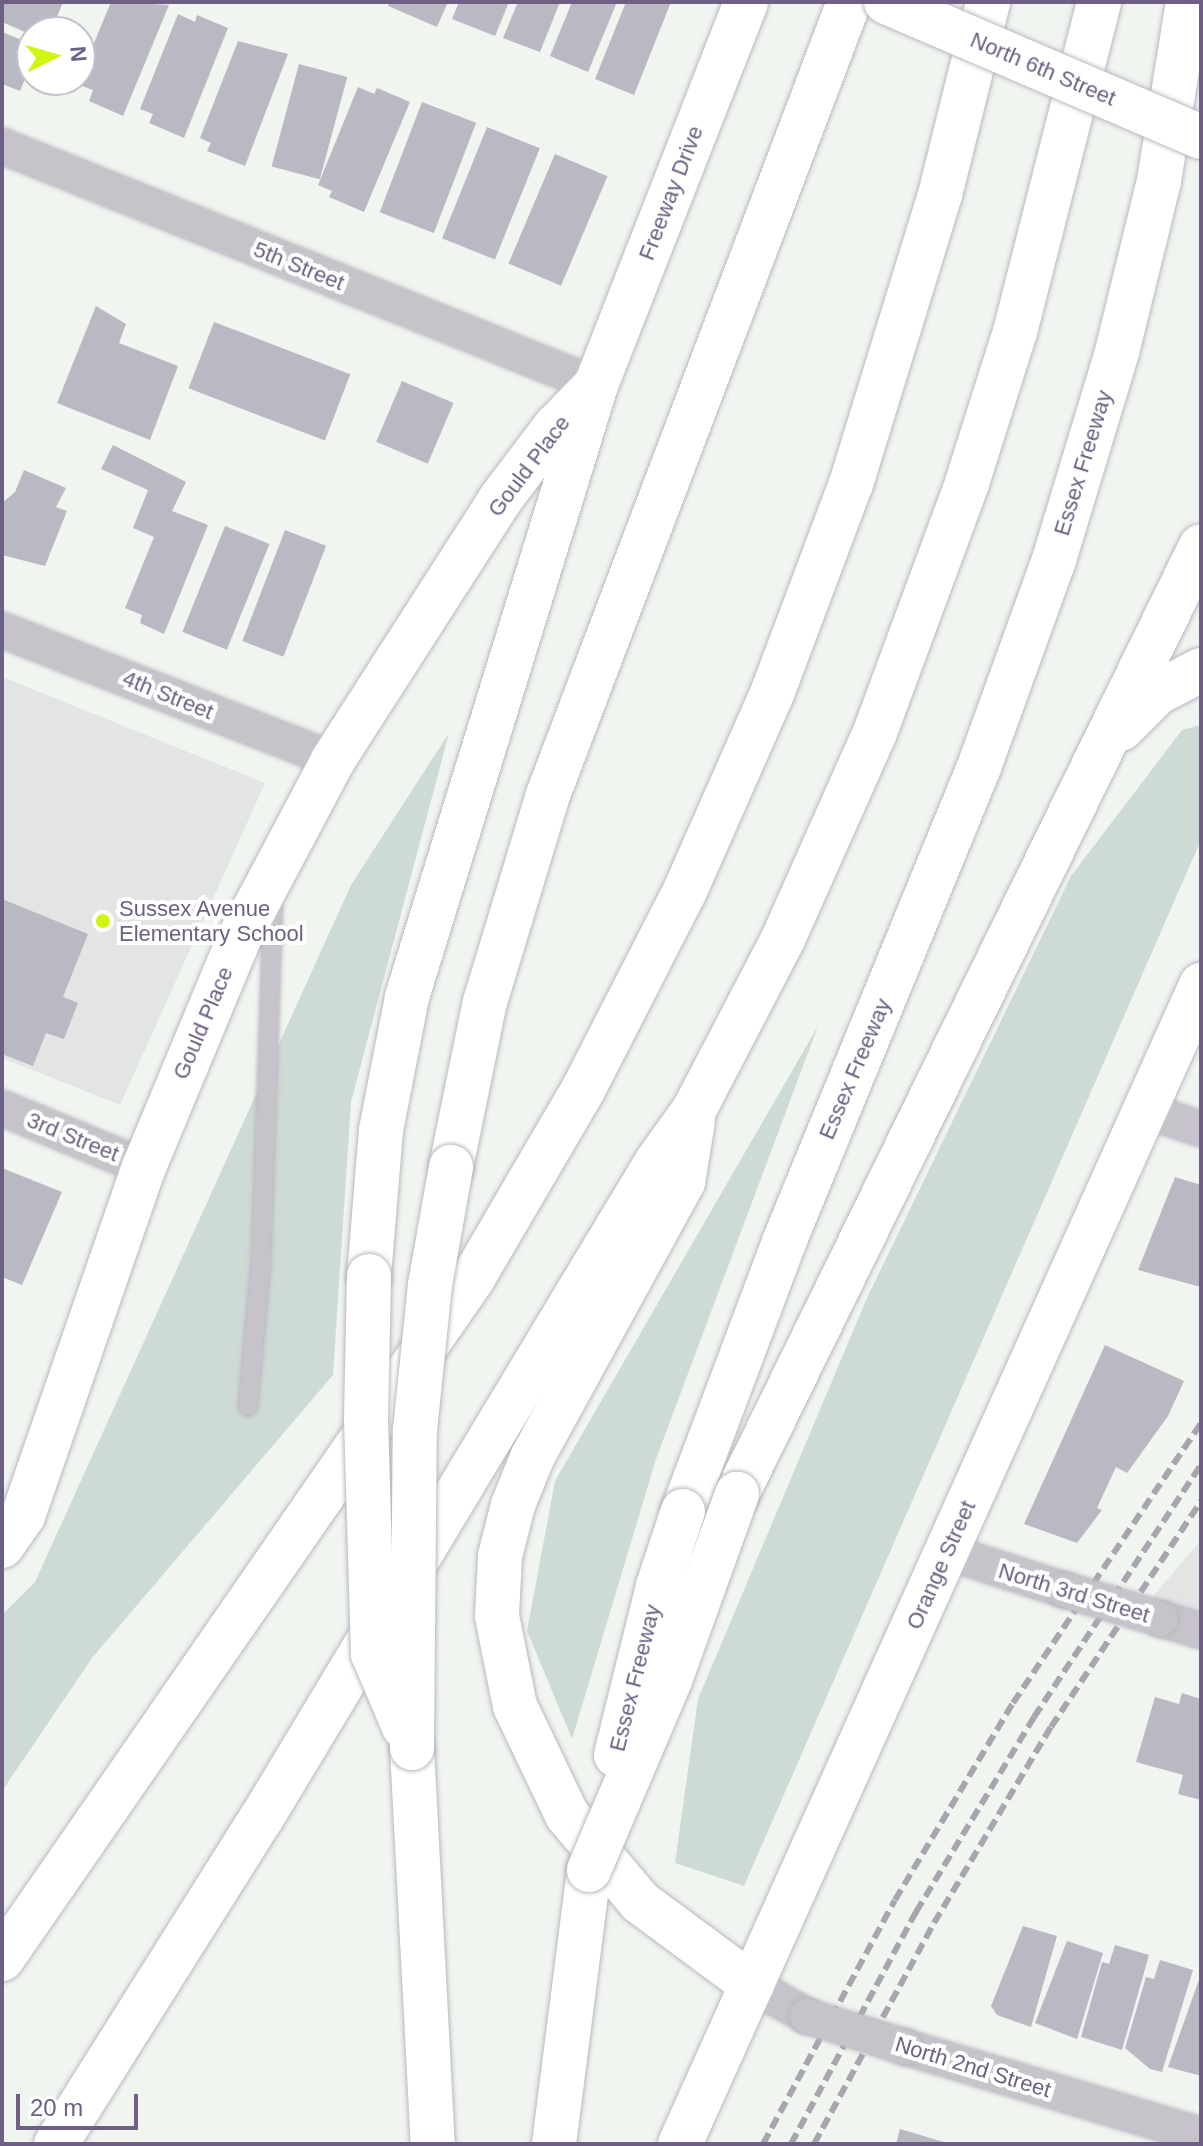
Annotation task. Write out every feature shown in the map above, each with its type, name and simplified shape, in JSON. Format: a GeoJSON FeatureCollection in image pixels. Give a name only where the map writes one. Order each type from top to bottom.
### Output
{"type":"FeatureCollection","features":[{"type":"Feature","properties":{"kind":"main road","name":"Freeway Drive"},"geometry":{"type":"LineString","coordinates":[[596,385],[746,2]]}},
{"type":"Feature","properties":{"kind":"main road"},"geometry":{"type":"LineString","coordinates":[[433,2144],[412,1748],[415,1430],[430,1285],[451,1167],[485,1002],[548,795],[849,2]]}},
{"type":"Feature","properties":{"kind":"main road","name":"North 6th Street"},"geometry":{"type":"LineString","coordinates":[[886,2],[1201,137]]}},
{"type":"Feature","properties":{"kind":"main road"},"geometry":{"type":"LineString","coordinates":[[2,1959],[465,1290],[583,1090],[678,906],[768,704],[851,484],[924,254],[988,2]]}},
{"type":"Feature","properties":{"kind":"main road"},"geometry":{"type":"LineString","coordinates":[[56,2144],[261,1819],[656,1163],[694,1110],[815,873],[874,735],[946,543],[1015,332],[1099,2]]}},
{"type":"Feature","properties":{"kind":"main road","name":"Essex Freeway"},"geometry":{"type":"LineString","coordinates":[[554,2144],[589,1870],[658,1586],[778,1255],[979,767],[1035,616],[1097,421],[1138,267],[1159,181],[1188,2]]}},
{"type":"Feature","properties":{"kind":"main road","name":"Gould Place"},"geometry":{"type":"LineString","coordinates":[[2,1546],[23,1516],[144,1167],[274,867],[333,760],[507,491],[596,385]]}},
{"type":"Feature","properties":{"kind":"main road"},"geometry":{"type":"LineString","coordinates":[[412,1748],[373,1654],[366,1419],[369,1276],[381,1130],[407,997],[596,385]]}},
{"type":"Feature","properties":{"kind":"main road"},"geometry":{"type":"LineString","coordinates":[[589,1870],[670,1680],[737,1494],[1201,546]]}},
{"type":"Feature","properties":{"kind":"main road"},"geometry":{"type":"LineString","coordinates":[[1091,769],[1157,693],[1201,670]]}},
{"type":"Feature","properties":{"kind":"main road","name":"Orange Street"},"geometry":{"type":"LineString","coordinates":[[680,2144],[1201,985]]}},
{"type":"Feature","properties":{"kind":"main road"},"geometry":{"type":"LineString","coordinates":[[694,1110],[683,1182],[532,1458],[513,1505],[500,1556],[497,1616],[515,1706],[567,1815],[640,1902],[752,1985]]}},
{"type":"Feature","properties":{"kind":"street","name":"5th Street"},"geometry":{"type":"LineString","coordinates":[[2,146],[596,385]]}},
{"type":"Feature","properties":{"kind":"street","name":"4th Street"},"geometry":{"type":"LineString","coordinates":[[2,630],[333,760]]}},
{"type":"Feature","properties":{"kind":"street","name":"3rd Street"},"geometry":{"type":"LineString","coordinates":[[2,1108],[144,1167]]}},
{"type":"Feature","properties":{"kind":"street"},"geometry":{"type":"LineString","coordinates":[[1144,1110],[1201,1129]]}},
{"type":"Feature","properties":{"kind":"street","name":"North 3rd Street"},"geometry":{"type":"LineString","coordinates":[[947,1552],[1201,1631]]}},
{"type":"Feature","properties":{"kind":"street","name":"North 2nd Street"},"geometry":{"type":"LineString","coordinates":[[752,1985],[807,2016],[1201,2135]]}},
{"type":"Feature","properties":{"kind":"lane"},"geometry":{"type":"LineString","coordinates":[[248,1406],[261,1264],[274,867]]}},
{"type":"Feature","properties":{"kind":"shaded area","name":"Sussex Avenue Elementary School"},"geometry":{"type":"Polygon","coordinates":[[[2,677],[265,783],[120,1105],[2,1058],[2,677]]]}},
{"type":"Feature","properties":{"kind":"shaded area"},"geometry":{"type":"Polygon","coordinates":[[[1201,725],[1201,840],[744,1886],[675,1863],[698,1699],[867,1298],[1071,876],[1182,730],[1201,725]]]}},
{"type":"Feature","properties":{"kind":"shaded area"},"geometry":{"type":"Polygon","coordinates":[[[449,733],[351,1102],[333,1375],[92,1658],[2,1791],[2,1615],[35,1582],[351,885],[449,733]]]}},
{"type":"Feature","properties":{"kind":"shaded area"},"geometry":{"type":"Polygon","coordinates":[[[818,1026],[656,1459],[572,1739],[527,1631],[555,1481],[818,1026]]]}},
{"type":"Feature","properties":{"kind":"shaded area"},"geometry":{"type":"Polygon","coordinates":[[[1201,1540],[1201,1617],[1149,1601],[1201,1540]]]}},
{"type":"Feature","properties":{"kind":"building"},"geometry":{"type":"Polygon","coordinates":[[[2,2],[63,2],[57,16],[16,16],[16,28],[2,22],[2,2]]]}},
{"type":"Feature","properties":{"kind":"building"},"geometry":{"type":"Polygon","coordinates":[[[111,2],[169,5],[123,116],[89,101],[91,96],[96,96],[96,38],[111,2]]]}},
{"type":"Feature","properties":{"kind":"building"},"geometry":{"type":"Polygon","coordinates":[[[390,2],[448,2],[437,27],[388,6],[390,2]]]}},
{"type":"Feature","properties":{"kind":"building"},"geometry":{"type":"Polygon","coordinates":[[[459,2],[509,2],[495,36],[452,19],[459,2]]]}},
{"type":"Feature","properties":{"kind":"building"},"geometry":{"type":"Polygon","coordinates":[[[518,2],[560,2],[540,52],[503,38],[518,2]]]}},
{"type":"Feature","properties":{"kind":"building"},"geometry":{"type":"Polygon","coordinates":[[[572,2],[617,2],[588,72],[550,56],[572,2]]]}},
{"type":"Feature","properties":{"kind":"building"},"geometry":{"type":"Polygon","coordinates":[[[626,2],[671,2],[634,95],[595,79],[626,2]]]}},
{"type":"Feature","properties":{"kind":"building"},"geometry":{"type":"Polygon","coordinates":[[[178,14],[195,22],[197,15],[228,28],[184,138],[149,123],[153,114],[140,109],[178,14]]]}},
{"type":"Feature","properties":{"kind":"building"},"geometry":{"type":"Polygon","coordinates":[[[2,32],[16,38],[16,89],[2,84],[2,32]]]}},
{"type":"Feature","properties":{"kind":"building"},"geometry":{"type":"Polygon","coordinates":[[[238,41],[288,54],[245,166],[207,151],[211,143],[200,138],[238,41]]]}},
{"type":"Feature","properties":{"kind":"building"},"geometry":{"type":"Polygon","coordinates":[[[299,64],[347,77],[320,179],[272,166],[299,64]]]}},
{"type":"Feature","properties":{"kind":"building"},"geometry":{"type":"Polygon","coordinates":[[[358,87],[374,94],[377,88],[410,102],[364,212],[329,197],[332,191],[318,185],[358,87]]]}},
{"type":"Feature","properties":{"kind":"building"},"geometry":{"type":"Polygon","coordinates":[[[422,102],[476,123],[434,233],[380,212],[422,102]]]}},
{"type":"Feature","properties":{"kind":"building"},"geometry":{"type":"Polygon","coordinates":[[[487,127],[540,148],[495,260],[442,238],[487,127]]]}},
{"type":"Feature","properties":{"kind":"building"},"geometry":{"type":"Polygon","coordinates":[[[555,154],[607,176],[561,286],[509,264],[555,154]]]}},
{"type":"Feature","properties":{"kind":"building"},"geometry":{"type":"Polygon","coordinates":[[[96,306],[126,324],[119,343],[178,366],[150,440],[57,403],[96,306]]]}},
{"type":"Feature","properties":{"kind":"building"},"geometry":{"type":"Polygon","coordinates":[[[214,322],[350,374],[325,441],[189,388],[214,322]]]}},
{"type":"Feature","properties":{"kind":"building"},"geometry":{"type":"Polygon","coordinates":[[[402,381],[454,403],[428,464],[376,442],[402,381]]]}},
{"type":"Feature","properties":{"kind":"building"},"geometry":{"type":"Polygon","coordinates":[[[113,445],[186,482],[172,511],[208,525],[164,634],[140,623],[142,615],[125,608],[154,537],[133,528],[148,490],[101,469],[113,445]]]}},
{"type":"Feature","properties":{"kind":"building"},"geometry":{"type":"Polygon","coordinates":[[[24,470],[66,488],[56,507],[67,511],[45,566],[2,555],[2,503],[15,492],[24,470]]]}},
{"type":"Feature","properties":{"kind":"building"},"geometry":{"type":"Polygon","coordinates":[[[225,526],[270,544],[227,650],[182,632],[225,526]]]}},
{"type":"Feature","properties":{"kind":"building"},"geometry":{"type":"Polygon","coordinates":[[[285,530],[326,546],[283,657],[242,641],[285,530]]]}},
{"type":"Feature","properties":{"kind":"building"},"geometry":{"type":"Polygon","coordinates":[[[2,899],[88,934],[63,997],[78,1003],[64,1039],[46,1033],[33,1066],[2,1054],[2,899]]]}},
{"type":"Feature","properties":{"kind":"building"},"geometry":{"type":"Polygon","coordinates":[[[2,1168],[62,1192],[22,1285],[2,1277],[2,1168]]]}},
{"type":"Feature","properties":{"kind":"building"},"geometry":{"type":"Polygon","coordinates":[[[1175,1177],[1201,1185],[1201,1287],[1138,1270],[1175,1177]]]}},
{"type":"Feature","properties":{"kind":"building"},"geometry":{"type":"Polygon","coordinates":[[[1105,1345],[1184,1381],[1168,1416],[1127,1473],[1116,1467],[1097,1508],[1102,1510],[1077,1543],[1024,1524],[1105,1345]]]}},
{"type":"Feature","properties":{"kind":"building"},"geometry":{"type":"Polygon","coordinates":[[[1182,1693],[1201,1699],[1201,1800],[1178,1794],[1183,1775],[1136,1762],[1155,1697],[1179,1704],[1182,1693]]]}},
{"type":"Feature","properties":{"kind":"building"},"geometry":{"type":"Polygon","coordinates":[[[1023,1926],[1057,1936],[1031,2027],[997,2015],[991,2006],[1023,1926]]]}},
{"type":"Feature","properties":{"kind":"building"},"geometry":{"type":"Polygon","coordinates":[[[1067,1941],[1103,1953],[1077,2039],[1035,2023],[1067,1941]]]}},
{"type":"Feature","properties":{"kind":"building"},"geometry":{"type":"Polygon","coordinates":[[[1115,1945],[1149,1955],[1122,2050],[1081,2037],[1102,1962],[1109,1964],[1115,1945]]]}},
{"type":"Feature","properties":{"kind":"building"},"geometry":{"type":"Polygon","coordinates":[[[1160,1960],[1193,1970],[1162,2072],[1150,2069],[1125,2048],[1146,1977],[1154,1979],[1160,1960]]]}},
{"type":"Feature","properties":{"kind":"building"},"geometry":{"type":"Polygon","coordinates":[[[1201,1977],[1201,2076],[1168,2067],[1201,1977]]]}},
{"type":"Feature","properties":{"kind":"building"},"geometry":{"type":"Polygon","coordinates":[[[900,2129],[947,2143],[947,2144],[896,2144],[900,2129]]]}},
{"type":"Feature","properties":{"kind":"railway"},"geometry":{"type":"LineString","coordinates":[[763,2144],[895,1900],[1013,1703],[1201,1423]]}},
{"type":"Feature","properties":{"kind":"railway"},"geometry":{"type":"LineString","coordinates":[[791,2144],[916,1912],[1034,1717],[1201,1465]]}},
{"type":"Feature","properties":{"kind":"railway"},"geometry":{"type":"LineString","coordinates":[[814,2144],[934,1923],[1051,1727],[1201,1501]]}},
{"type":"Feature","properties":{"kind":"place","name":"Sussex Avenue Elementary School"},"geometry":{"type":"Point","coordinates":[103,921]}}]}
